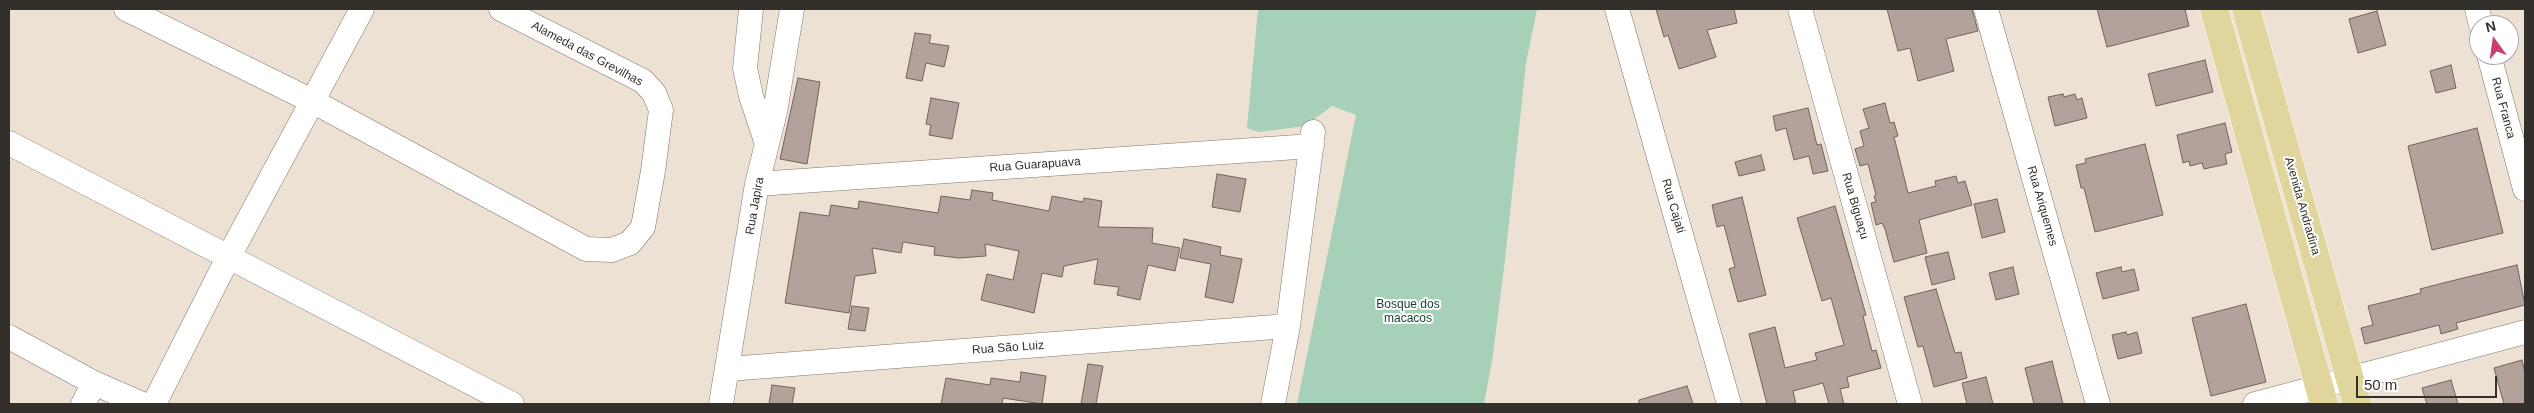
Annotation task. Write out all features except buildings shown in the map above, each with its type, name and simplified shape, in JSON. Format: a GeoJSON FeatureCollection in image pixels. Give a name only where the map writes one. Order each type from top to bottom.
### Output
{"type":"FeatureCollection","features":[{"type":"Feature","properties":{"kind":"main road"},"geometry":{"type":"LineString","coordinates":[[2214,9],[2322,396]]}},
{"type":"Feature","properties":{"kind":"main road","name":"Avenida Andradina"},"geometry":{"type":"LineString","coordinates":[[2246,9],[2354,392]]}},
{"type":"Feature","properties":{"kind":"street","name":"Alameda das Grevilhas"},"geometry":{"type":"LineString","coordinates":[[126,9],[314,102],[586,248],[612,250],[630,243],[643,227],[653,171],[660,110],[654,93],[643,81],[501,9]]}},
{"type":"Feature","properties":{"kind":"street"},"geometry":{"type":"LineString","coordinates":[[154,404],[228,258],[314,102],[362,9]]}},
{"type":"Feature","properties":{"kind":"street"},"geometry":{"type":"LineString","coordinates":[[751,9],[745,68],[751,96],[767,144]]}},
{"type":"Feature","properties":{"kind":"street","name":"Rua Japira"},"geometry":{"type":"LineString","coordinates":[[722,404],[757,184],[767,144],[792,9]]}},
{"type":"Feature","properties":{"kind":"street","name":"Rua Cajati"},"geometry":{"type":"LineString","coordinates":[[1617,9],[1730,404]]}},
{"type":"Feature","properties":{"kind":"street","name":"Rua Biguaçu"},"geometry":{"type":"LineString","coordinates":[[1800,9],[1910,404]]}},
{"type":"Feature","properties":{"kind":"street","name":"Rua Ariquemes"},"geometry":{"type":"LineString","coordinates":[[1986,9],[2098,404]]}},
{"type":"Feature","properties":{"kind":"street","name":"Rua Franca"},"geometry":{"type":"LineString","coordinates":[[2492,65],[2525,189]]}},
{"type":"Feature","properties":{"kind":"street","name":"Rua Guarapuava"},"geometry":{"type":"LineString","coordinates":[[757,184],[1313,139],[1288,326]]}},
{"type":"Feature","properties":{"kind":"street"},"geometry":{"type":"LineString","coordinates":[[9,143],[512,404]]}},
{"type":"Feature","properties":{"kind":"street"},"geometry":{"type":"LineString","coordinates":[[1273,404],[1288,326]]}},
{"type":"Feature","properties":{"kind":"street","name":"Rua São Luiz"},"geometry":{"type":"LineString","coordinates":[[728,369],[1288,326]]}},
{"type":"Feature","properties":{"kind":"street"},"geometry":{"type":"LineString","coordinates":[[2255,404],[2354,392],[2525,332]]}},
{"type":"Feature","properties":{"kind":"street"},"geometry":{"type":"LineString","coordinates":[[9,337],[94,383],[142,404]]}},
{"type":"Feature","properties":{"kind":"street"},"geometry":{"type":"LineString","coordinates":[[83,404],[94,383]]}},
{"type":"Feature","properties":{"kind":"green space","name":"Bosque dos macacos"},"geometry":{"type":"Polygon","coordinates":[[[1258,9],[1537,9],[1526,63],[1505,260],[1492,361],[1484,404],[1297,404],[1356,115],[1332,106],[1305,126],[1259,132],[1247,128],[1258,9]]]}}]}
